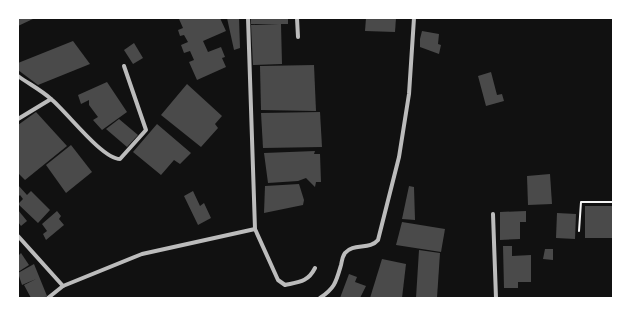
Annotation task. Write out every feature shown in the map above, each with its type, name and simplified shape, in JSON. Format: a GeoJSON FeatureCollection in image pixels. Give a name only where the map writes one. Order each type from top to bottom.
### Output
{"type":"FeatureCollection","features":[{"type":"Feature","properties":{"kind":"street"},"geometry":{"type":"LineString","coordinates":[[248,18],[255,229],[278,280],[285,285],[300,282],[311,276],[315,268]]}},
{"type":"Feature","properties":{"kind":"street"},"geometry":{"type":"LineString","coordinates":[[297,18],[298,37]]}},
{"type":"Feature","properties":{"kind":"street"},"geometry":{"type":"LineString","coordinates":[[320,298],[336,283],[343,257],[346,252],[352,248],[375,244],[378,240],[399,157],[409,94],[414,18]]}},
{"type":"Feature","properties":{"kind":"street"},"geometry":{"type":"LineString","coordinates":[[18,76],[51,99],[104,153],[115,159],[120,159],[146,130],[124,66]]}},
{"type":"Feature","properties":{"kind":"street"},"geometry":{"type":"LineString","coordinates":[[18,119],[51,99]]}},
{"type":"Feature","properties":{"kind":"street"},"geometry":{"type":"LineString","coordinates":[[493,214],[496,298]]}},
{"type":"Feature","properties":{"kind":"street"},"geometry":{"type":"LineString","coordinates":[[48,298],[63,286],[142,254],[255,229]]}},
{"type":"Feature","properties":{"kind":"street"},"geometry":{"type":"LineString","coordinates":[[18,236],[63,286]]}},
{"type":"Feature","properties":{"kind":"path"},"geometry":{"type":"LineString","coordinates":[[579,231],[581,202],[613,202]]}},
{"type":"Feature","properties":{"kind":"building"},"geometry":{"type":"Polygon","coordinates":[[[18,18],[35,18],[18,26],[18,18]]]}},
{"type":"Feature","properties":{"kind":"building"},"geometry":{"type":"Polygon","coordinates":[[[220,18],[226,31],[203,41],[208,52],[221,47],[225,57],[222,58],[226,67],[197,80],[189,62],[194,60],[190,51],[184,53],[181,45],[188,42],[184,35],[180,36],[178,30],[183,28],[179,19],[220,18]]]}},
{"type":"Feature","properties":{"kind":"building"},"geometry":{"type":"Polygon","coordinates":[[[227,18],[239,18],[240,48],[234,50],[227,18]]]}},
{"type":"Feature","properties":{"kind":"building"},"geometry":{"type":"Polygon","coordinates":[[[251,18],[288,18],[288,24],[281,24],[282,64],[253,65],[251,25],[279,24],[251,24],[251,18]]]}},
{"type":"Feature","properties":{"kind":"building"},"geometry":{"type":"Polygon","coordinates":[[[366,18],[396,18],[395,32],[365,31],[366,18]]]}},
{"type":"Feature","properties":{"kind":"building"},"geometry":{"type":"Polygon","coordinates":[[[422,31],[439,34],[438,44],[441,45],[439,54],[420,47],[422,31]]]}},
{"type":"Feature","properties":{"kind":"building"},"geometry":{"type":"Polygon","coordinates":[[[73,41],[90,64],[38,85],[18,70],[18,63],[73,41]]]}},
{"type":"Feature","properties":{"kind":"building"},"geometry":{"type":"Polygon","coordinates":[[[134,43],[143,58],[133,64],[124,50],[134,43]]]}},
{"type":"Feature","properties":{"kind":"building"},"geometry":{"type":"Polygon","coordinates":[[[314,65],[316,111],[261,110],[260,66],[314,65]]]}},
{"type":"Feature","properties":{"kind":"building"},"geometry":{"type":"Polygon","coordinates":[[[491,72],[497,95],[502,94],[504,101],[486,106],[478,76],[491,72]]]}},
{"type":"Feature","properties":{"kind":"building"},"geometry":{"type":"Polygon","coordinates":[[[107,82],[127,112],[102,130],[93,120],[98,117],[89,105],[89,100],[81,104],[78,95],[107,82]]]}},
{"type":"Feature","properties":{"kind":"building"},"geometry":{"type":"Polygon","coordinates":[[[187,84],[222,116],[215,124],[218,128],[201,147],[161,115],[187,84]]]}},
{"type":"Feature","properties":{"kind":"building"},"geometry":{"type":"Polygon","coordinates":[[[36,112],[67,146],[25,180],[18,173],[18,125],[36,112]]]}},
{"type":"Feature","properties":{"kind":"building"},"geometry":{"type":"Polygon","coordinates":[[[320,112],[322,147],[263,148],[261,113],[320,112]]]}},
{"type":"Feature","properties":{"kind":"building"},"geometry":{"type":"Polygon","coordinates":[[[119,119],[138,135],[127,147],[106,129],[119,119]]]}},
{"type":"Feature","properties":{"kind":"building"},"geometry":{"type":"Polygon","coordinates":[[[157,124],[191,153],[180,164],[174,160],[161,175],[133,152],[157,124]]]}},
{"type":"Feature","properties":{"kind":"building"},"geometry":{"type":"Polygon","coordinates":[[[71,145],[92,172],[66,193],[46,165],[71,145]]]}},
{"type":"Feature","properties":{"kind":"building"},"geometry":{"type":"Polygon","coordinates":[[[315,151],[314,154],[320,154],[321,182],[316,182],[315,187],[306,178],[298,181],[268,183],[264,153],[315,151]]]}},
{"type":"Feature","properties":{"kind":"building"},"geometry":{"type":"Polygon","coordinates":[[[550,174],[552,204],[528,205],[527,176],[550,174]]]}},
{"type":"Feature","properties":{"kind":"building"},"geometry":{"type":"Polygon","coordinates":[[[299,184],[304,200],[303,205],[264,213],[265,186],[299,184]]]}},
{"type":"Feature","properties":{"kind":"building"},"geometry":{"type":"Polygon","coordinates":[[[18,185],[27,195],[31,191],[50,210],[38,223],[18,204],[23,199],[20,195],[18,197],[18,185]]]}},
{"type":"Feature","properties":{"kind":"building"},"geometry":{"type":"Polygon","coordinates":[[[409,186],[414,187],[415,220],[402,219],[409,186]]]}},
{"type":"Feature","properties":{"kind":"building"},"geometry":{"type":"Polygon","coordinates":[[[193,191],[200,206],[204,203],[211,218],[198,225],[184,196],[193,191]]]}},
{"type":"Feature","properties":{"kind":"building"},"geometry":{"type":"Polygon","coordinates":[[[585,206],[613,206],[613,238],[585,238],[585,206]]]}},
{"type":"Feature","properties":{"kind":"building"},"geometry":{"type":"Polygon","coordinates":[[[18,210],[27,221],[21,226],[18,222],[18,210]]]}},
{"type":"Feature","properties":{"kind":"building"},"geometry":{"type":"Polygon","coordinates":[[[57,211],[61,216],[59,219],[64,225],[46,240],[43,234],[47,231],[42,224],[57,211]]]}},
{"type":"Feature","properties":{"kind":"building"},"geometry":{"type":"Polygon","coordinates":[[[526,211],[526,222],[520,222],[520,239],[500,240],[500,212],[526,211]]]}},
{"type":"Feature","properties":{"kind":"building"},"geometry":{"type":"Polygon","coordinates":[[[557,213],[576,214],[575,239],[556,238],[557,213]]]}},
{"type":"Feature","properties":{"kind":"building"},"geometry":{"type":"Polygon","coordinates":[[[402,222],[445,229],[441,252],[396,245],[402,222]]]}},
{"type":"Feature","properties":{"kind":"building"},"geometry":{"type":"Polygon","coordinates":[[[503,246],[512,246],[512,256],[531,255],[531,282],[518,282],[518,288],[504,288],[503,246]]]}},
{"type":"Feature","properties":{"kind":"building"},"geometry":{"type":"Polygon","coordinates":[[[545,249],[553,249],[553,260],[543,259],[545,249]]]}},
{"type":"Feature","properties":{"kind":"building"},"geometry":{"type":"Polygon","coordinates":[[[419,250],[440,253],[437,298],[416,298],[419,250]]]}},
{"type":"Feature","properties":{"kind":"building"},"geometry":{"type":"Polygon","coordinates":[[[21,253],[29,265],[18,272],[18,256],[21,253]]]}},
{"type":"Feature","properties":{"kind":"building"},"geometry":{"type":"Polygon","coordinates":[[[382,259],[406,264],[402,298],[370,298],[382,259]]]}},
{"type":"Feature","properties":{"kind":"building"},"geometry":{"type":"Polygon","coordinates":[[[34,264],[47,296],[44,298],[31,298],[24,285],[36,279],[22,285],[18,273],[34,264]]]}},
{"type":"Feature","properties":{"kind":"building"},"geometry":{"type":"Polygon","coordinates":[[[349,274],[357,277],[355,282],[366,286],[360,298],[340,298],[349,274]]]}}]}
